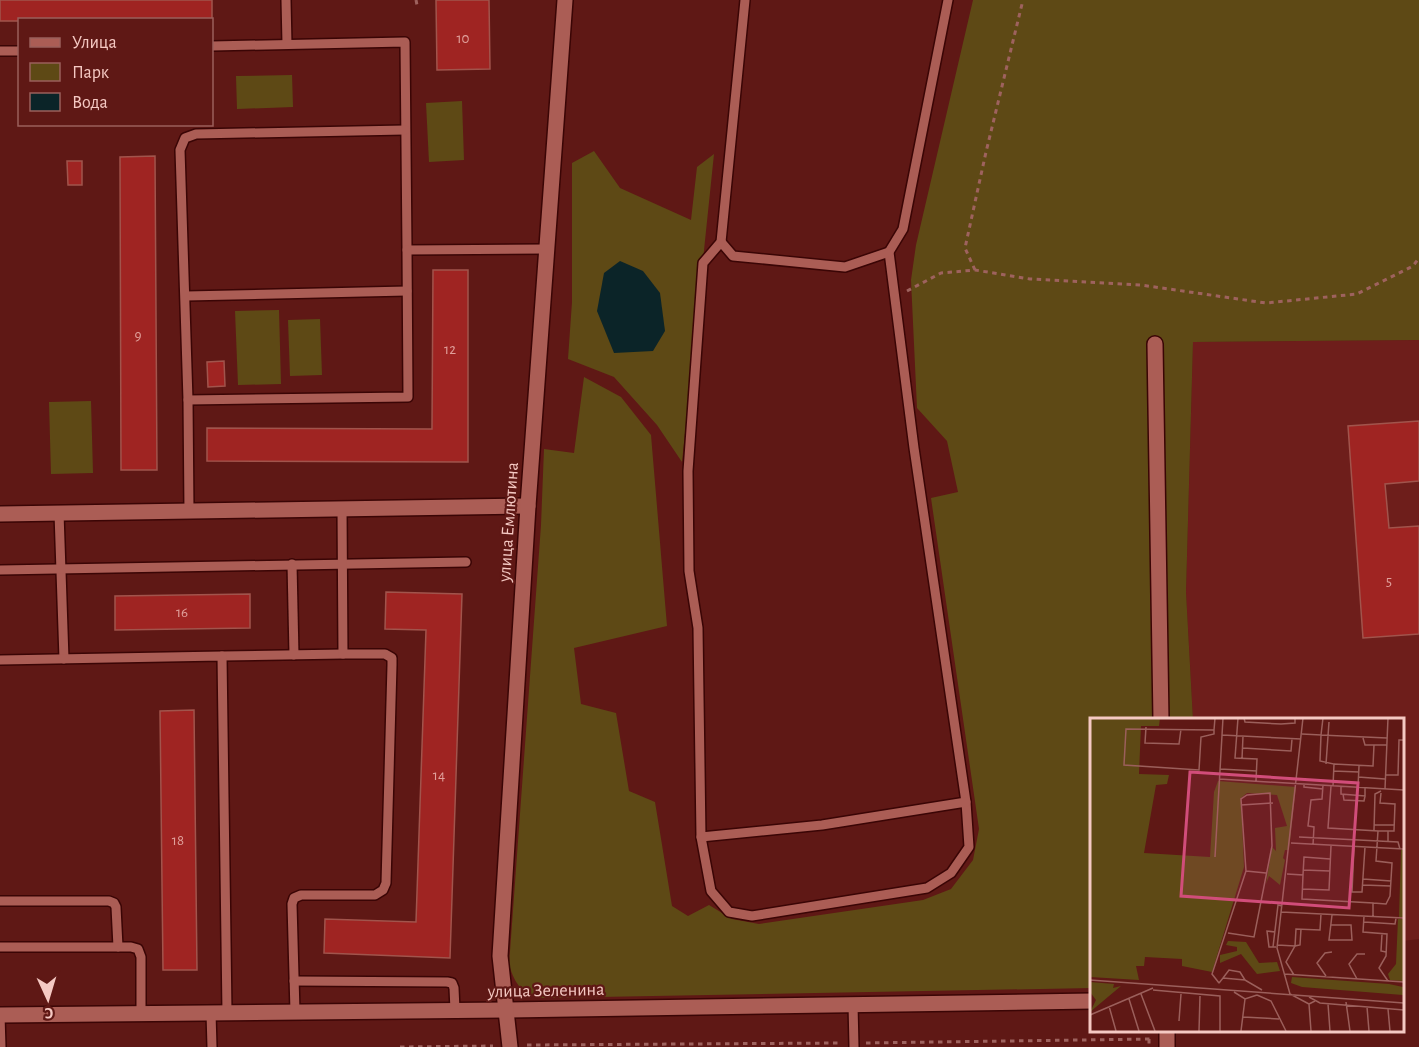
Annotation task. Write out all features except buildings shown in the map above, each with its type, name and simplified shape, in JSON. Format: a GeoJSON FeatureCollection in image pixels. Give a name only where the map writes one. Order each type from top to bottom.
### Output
{"type":"FeatureCollection","features":[{"type":"Feature","properties":{"kind":"street","name":"улица Емлютина"},"geometry":{"type":"LineString","coordinates":[[510,1046],[500,956],[528,506],[565,0]]}},
{"type":"Feature","properties":{"kind":"street"},"geometry":{"type":"LineString","coordinates":[[1155,344],[1161,718]]}},
{"type":"Feature","properties":{"kind":"street"},"geometry":{"type":"LineString","coordinates":[[0,514],[528,506]]}},
{"type":"Feature","properties":{"kind":"street","name":"улица Зеленина"},"geometry":{"type":"LineString","coordinates":[[0,1015],[1090,1001]]}},
{"type":"Feature","properties":{"kind":"lane"},"geometry":{"type":"LineString","coordinates":[[286,0],[287,44]]}},
{"type":"Feature","properties":{"kind":"lane"},"geometry":{"type":"LineString","coordinates":[[745,0],[721,242],[703,263],[688,471],[689,571],[698,628],[701,837],[711,891],[729,912],[752,916],[927,888],[951,873],[969,847],[966,802],[914,448],[889,252],[903,229],[948,0]]}},
{"type":"Feature","properties":{"kind":"lane"},"geometry":{"type":"LineString","coordinates":[[188,400],[408,397],[405,42],[213,46]]}},
{"type":"Feature","properties":{"kind":"lane"},"geometry":{"type":"LineString","coordinates":[[0,51],[18,51]]}},
{"type":"Feature","properties":{"kind":"lane"},"geometry":{"type":"LineString","coordinates":[[189,510],[186,296],[180,150],[185,138],[196,134],[405,130]]}},
{"type":"Feature","properties":{"kind":"lane"},"geometry":{"type":"LineString","coordinates":[[721,242],[733,256],[845,267],[889,252]]}},
{"type":"Feature","properties":{"kind":"lane"},"geometry":{"type":"LineString","coordinates":[[406,250],[546,249]]}},
{"type":"Feature","properties":{"kind":"lane"},"geometry":{"type":"LineString","coordinates":[[186,296],[407,291]]}},
{"type":"Feature","properties":{"kind":"lane"},"geometry":{"type":"LineString","coordinates":[[342,508],[343,654]]}},
{"type":"Feature","properties":{"kind":"lane"},"geometry":{"type":"LineString","coordinates":[[59,513],[64,659]]}},
{"type":"Feature","properties":{"kind":"lane"},"geometry":{"type":"LineString","coordinates":[[0,570],[466,562]]}},
{"type":"Feature","properties":{"kind":"lane"},"geometry":{"type":"LineString","coordinates":[[292,564],[294,655]]}},
{"type":"Feature","properties":{"kind":"lane"},"geometry":{"type":"LineString","coordinates":[[0,660],[343,654],[386,654],[392,658],[386,883],[383,890],[375,895],[301,895],[294,898],[292,904],[295,1012]]}},
{"type":"Feature","properties":{"kind":"lane"},"geometry":{"type":"LineString","coordinates":[[212,1047],[219,1013],[222,656]]}},
{"type":"Feature","properties":{"kind":"lane"},"geometry":{"type":"LineString","coordinates":[[701,837],[822,825],[966,802]]}},
{"type":"Feature","properties":{"kind":"lane"},"geometry":{"type":"LineString","coordinates":[[0,901],[110,900],[116,907],[118,947]]}},
{"type":"Feature","properties":{"kind":"lane"},"geometry":{"type":"LineString","coordinates":[[0,947],[131,947],[138,949],[141,957],[141,1013]]}},
{"type":"Feature","properties":{"kind":"lane"},"geometry":{"type":"LineString","coordinates":[[294,981],[447,982],[454,988],[454,1010]]}},
{"type":"Feature","properties":{"kind":"lane"},"geometry":{"type":"LineString","coordinates":[[853,1004],[854,1045]]}},
{"type":"Feature","properties":{"kind":"lane"},"geometry":{"type":"LineString","coordinates":[[0,1015],[1,1047]]}},
{"type":"Feature","properties":{"kind":"path"},"geometry":{"type":"LineString","coordinates":[[417,0],[417,5]]}},
{"type":"Feature","properties":{"kind":"path"},"geometry":{"type":"LineString","coordinates":[[975,270],[965,248],[1023,0]]}},
{"type":"Feature","properties":{"kind":"path"},"geometry":{"type":"LineString","coordinates":[[895,298],[941,273],[975,270],[1030,279],[1141,285],[1266,303],[1357,294],[1413,266],[1419,258]]}},
{"type":"Feature","properties":{"kind":"path"},"geometry":{"type":"LineString","coordinates":[[400,1047],[854,1045],[1167,1038]]}},
{"type":"Feature","properties":{"kind":"path"},"geometry":{"type":"LineString","coordinates":[[1149,1039],[1149,1047]]}},
{"type":"Feature","properties":{"kind":"shaded area"},"geometry":{"type":"Polygon","coordinates":[[[1419,340],[1419,939],[1404,941],[1404,718],[1193,718],[1186,592],[1193,342],[1419,340]]]}},
{"type":"Feature","properties":{"kind":"green space"},"geometry":{"type":"Polygon","coordinates":[[[973,0],[1419,0],[1419,340],[1193,342],[1186,592],[1193,718],[1090,718],[1090,988],[543,998],[529,994],[520,988],[509,965],[541,525],[544,449],[574,453],[584,377],[621,397],[651,435],[667,626],[574,648],[581,704],[616,713],[629,791],[655,802],[672,906],[688,916],[709,905],[732,919],[759,924],[923,900],[951,889],[973,860],[979,829],[931,498],[958,492],[947,441],[917,408],[911,280],[916,245],[973,0]]]}},
{"type":"Feature","properties":{"kind":"green space"},"geometry":{"type":"Polygon","coordinates":[[[292,75],[293,107],[237,109],[236,76],[292,75]]]}},
{"type":"Feature","properties":{"kind":"green space"},"geometry":{"type":"Polygon","coordinates":[[[462,101],[464,160],[429,162],[426,103],[462,101]]]}},
{"type":"Feature","properties":{"kind":"green space"},"geometry":{"type":"Polygon","coordinates":[[[594,151],[620,188],[691,220],[697,167],[714,154],[682,462],[657,425],[614,377],[568,359],[572,302],[572,163],[594,151]]]}},
{"type":"Feature","properties":{"kind":"green space"},"geometry":{"type":"Polygon","coordinates":[[[279,310],[281,384],[238,385],[235,311],[279,310]]]}},
{"type":"Feature","properties":{"kind":"green space"},"geometry":{"type":"Polygon","coordinates":[[[320,319],[322,375],[290,376],[288,320],[320,319]]]}},
{"type":"Feature","properties":{"kind":"green space"},"geometry":{"type":"Polygon","coordinates":[[[91,401],[93,473],[51,474],[49,402],[91,401]]]}},
{"type":"Feature","properties":{"kind":"water"},"geometry":{"type":"Polygon","coordinates":[[[620,261],[643,271],[660,293],[665,331],[653,351],[614,353],[597,311],[604,273],[620,261]]]}}]}
